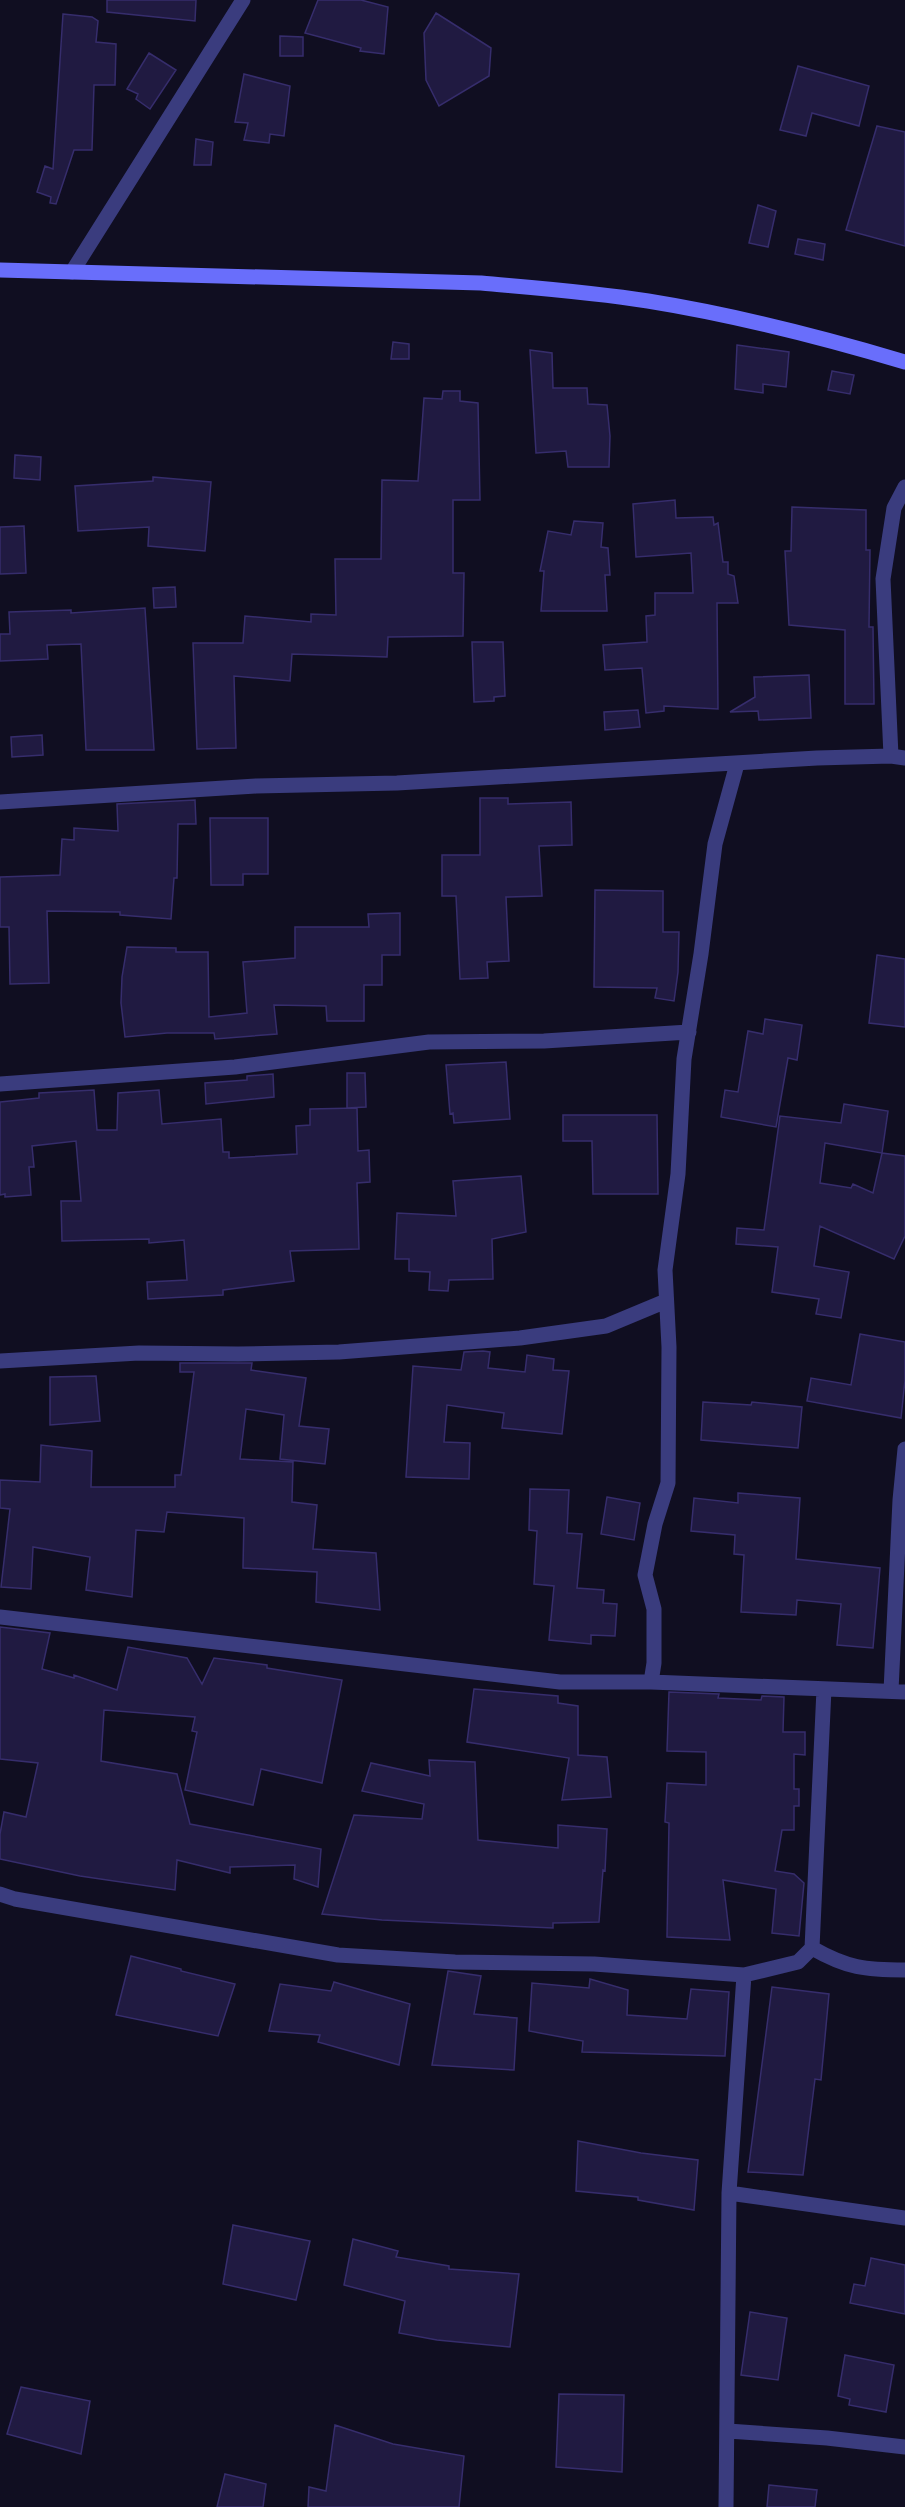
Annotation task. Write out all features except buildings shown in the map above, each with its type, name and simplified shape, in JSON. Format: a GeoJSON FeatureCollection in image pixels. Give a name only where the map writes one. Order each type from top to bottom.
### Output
{"type":"FeatureCollection","features":[{"type":"Feature","properties":{"kind":"main road"},"geometry":{"type":"LineString","coordinates":[[0,270],[481,283],[557,289],[648,301],[744,319],[824,338],[905,362]]}},
{"type":"Feature","properties":{"kind":"street"},"geometry":{"type":"LineString","coordinates":[[72,272],[243,0]]}},
{"type":"Feature","properties":{"kind":"street"},"geometry":{"type":"LineString","coordinates":[[0,802],[256,786],[397,783],[817,758],[898,757],[883,579],[894,508],[905,487]]}},
{"type":"Feature","properties":{"kind":"street"},"geometry":{"type":"LineString","coordinates":[[651,1682],[654,1663],[654,1609],[645,1575],[655,1524],[668,1483],[669,1358],[664,1270],[678,1174],[684,1059],[715,844],[737,764]]}},
{"type":"Feature","properties":{"kind":"street"},"geometry":{"type":"LineString","coordinates":[[0,1084],[235,1067],[429,1042],[544,1041],[689,1032]]}},
{"type":"Feature","properties":{"kind":"street"},"geometry":{"type":"LineString","coordinates":[[0,1361],[139,1353],[339,1352],[520,1338],[606,1326],[666,1301]]}},
{"type":"Feature","properties":{"kind":"street"},"geometry":{"type":"LineString","coordinates":[[0,1617],[560,1682],[651,1682],[898,1692],[900,1500],[905,1449]]}},
{"type":"Feature","properties":{"kind":"street"},"geometry":{"type":"LineString","coordinates":[[0,1894],[15,1899],[131,1920],[338,1955],[454,1962],[594,1964],[744,1975],[798,1962],[812,1948],[824,1689]]}},
{"type":"Feature","properties":{"kind":"street"},"geometry":{"type":"LineString","coordinates":[[812,1948],[837,1962],[870,1970],[905,1970]]}},
{"type":"Feature","properties":{"kind":"street"},"geometry":{"type":"LineString","coordinates":[[726,2507],[729,2193],[744,1975]]}},
{"type":"Feature","properties":{"kind":"street"},"geometry":{"type":"LineString","coordinates":[[729,2193],[905,2218]]}},
{"type":"Feature","properties":{"kind":"street"},"geometry":{"type":"LineString","coordinates":[[728,2431],[827,2438],[905,2447]]}}]}
